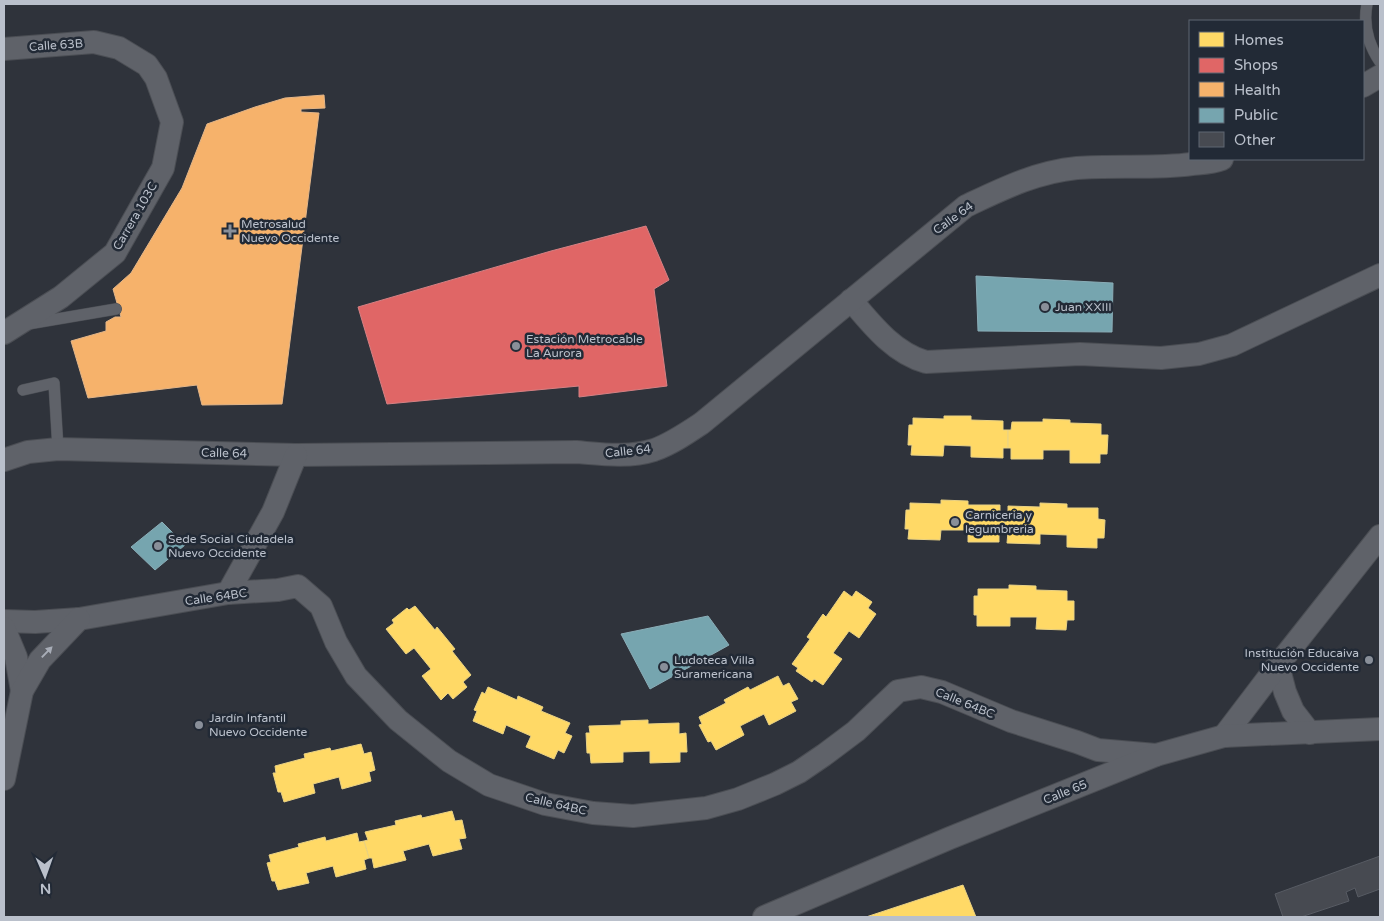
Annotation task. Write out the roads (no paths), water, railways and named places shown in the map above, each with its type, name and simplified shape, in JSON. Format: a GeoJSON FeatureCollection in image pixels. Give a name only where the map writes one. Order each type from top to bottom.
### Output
{"type":"FeatureCollection","features":[{"type":"Feature","properties":{"kind":"street","name":"Calle 63B"},"geometry":{"type":"LineString","coordinates":[[4,49],[94,42],[119,48],[133,56],[147,65],[156,78]]}},
{"type":"Feature","properties":{"kind":"street"},"geometry":{"type":"LineString","coordinates":[[1364,85],[1380,76]]}},
{"type":"Feature","properties":{"kind":"street","name":"Carrera 103C"},"geometry":{"type":"LineString","coordinates":[[9,330],[61,297],[116,253],[163,168],[172,122],[156,78]]}},
{"type":"Feature","properties":{"kind":"street","name":"Calle 64"},"geometry":{"type":"LineString","coordinates":[[4,460],[28,452],[58,449],[296,454],[576,452],[614,455],[653,450],[684,435],[702,423],[966,206],[1003,188],[1040,174],[1077,168],[1179,166],[1219,160]]}},
{"type":"Feature","properties":{"kind":"street"},"geometry":{"type":"LineString","coordinates":[[851,300],[878,332],[913,359],[926,362],[1080,354],[1161,358],[1199,354],[1232,345],[1380,276]]}},
{"type":"Feature","properties":{"kind":"street"},"geometry":{"type":"LineString","coordinates":[[228,593],[274,512],[296,454]]}},
{"type":"Feature","properties":{"kind":"street"},"geometry":{"type":"LineString","coordinates":[[1224,736],[1380,536]]}},
{"type":"Feature","properties":{"kind":"street","name":"Calle 64BC"},"geometry":{"type":"LineString","coordinates":[[4,621],[35,622],[79,619],[228,593],[278,590],[298,586],[320,606],[336,642],[356,676],[398,720],[449,761],[490,785],[545,804],[592,813],[633,816],[706,808],[738,799],[800,772],[856,731],[898,691],[921,687],[942,692],[1011,721],[1098,750],[1156,755]]}},
{"type":"Feature","properties":{"kind":"street"},"geometry":{"type":"LineString","coordinates":[[4,779],[22,691],[40,660],[79,619]]}},
{"type":"Feature","properties":{"kind":"street"},"geometry":{"type":"LineString","coordinates":[[4,628],[16,657],[22,691]]}},
{"type":"Feature","properties":{"kind":"street"},"geometry":{"type":"LineString","coordinates":[[1278,665],[1285,692],[1293,711],[1310,733]]}},
{"type":"Feature","properties":{"kind":"street","name":"Calle 65"},"geometry":{"type":"LineString","coordinates":[[764,917],[950,838],[1156,755],[1224,736],[1380,728]]}},
{"type":"Feature","properties":{"kind":"lane"},"geometry":{"type":"LineString","coordinates":[[1367,4],[1365,15],[1366,29],[1380,62]]}},
{"type":"Feature","properties":{"kind":"lane"},"geometry":{"type":"LineString","coordinates":[[9,330],[116,308]]}},
{"type":"Feature","properties":{"kind":"lane"},"geometry":{"type":"LineString","coordinates":[[23,390],[54,383],[58,449]]}},
{"type":"Feature","properties":{"kind":"place","name":"Metrosalud Nuevo Occidente"},"geometry":{"type":"Point","coordinates":[230,231]}},
{"type":"Feature","properties":{"kind":"place","name":"Juan XXIII"},"geometry":{"type":"Point","coordinates":[1045,307]}},
{"type":"Feature","properties":{"kind":"place","name":"Estación Metrocable La Aurora"},"geometry":{"type":"Point","coordinates":[516,346]}},
{"type":"Feature","properties":{"kind":"place","name":"Carniceria y legumbreria"},"geometry":{"type":"Point","coordinates":[955,522]}},
{"type":"Feature","properties":{"kind":"place","name":"Sede Social Ciudadela Nuevo Occidente"},"geometry":{"type":"Point","coordinates":[158,546]}},
{"type":"Feature","properties":{"kind":"place","name":"Institución Educaiva Nuevo Occidente"},"geometry":{"type":"Point","coordinates":[1369,660]}},
{"type":"Feature","properties":{"kind":"place","name":"Ludoteca Villa Suramericana"},"geometry":{"type":"Point","coordinates":[664,667]}},
{"type":"Feature","properties":{"kind":"place","name":"Jardín Infantil Nuevo Occidente"},"geometry":{"type":"Point","coordinates":[199,725]}}]}
